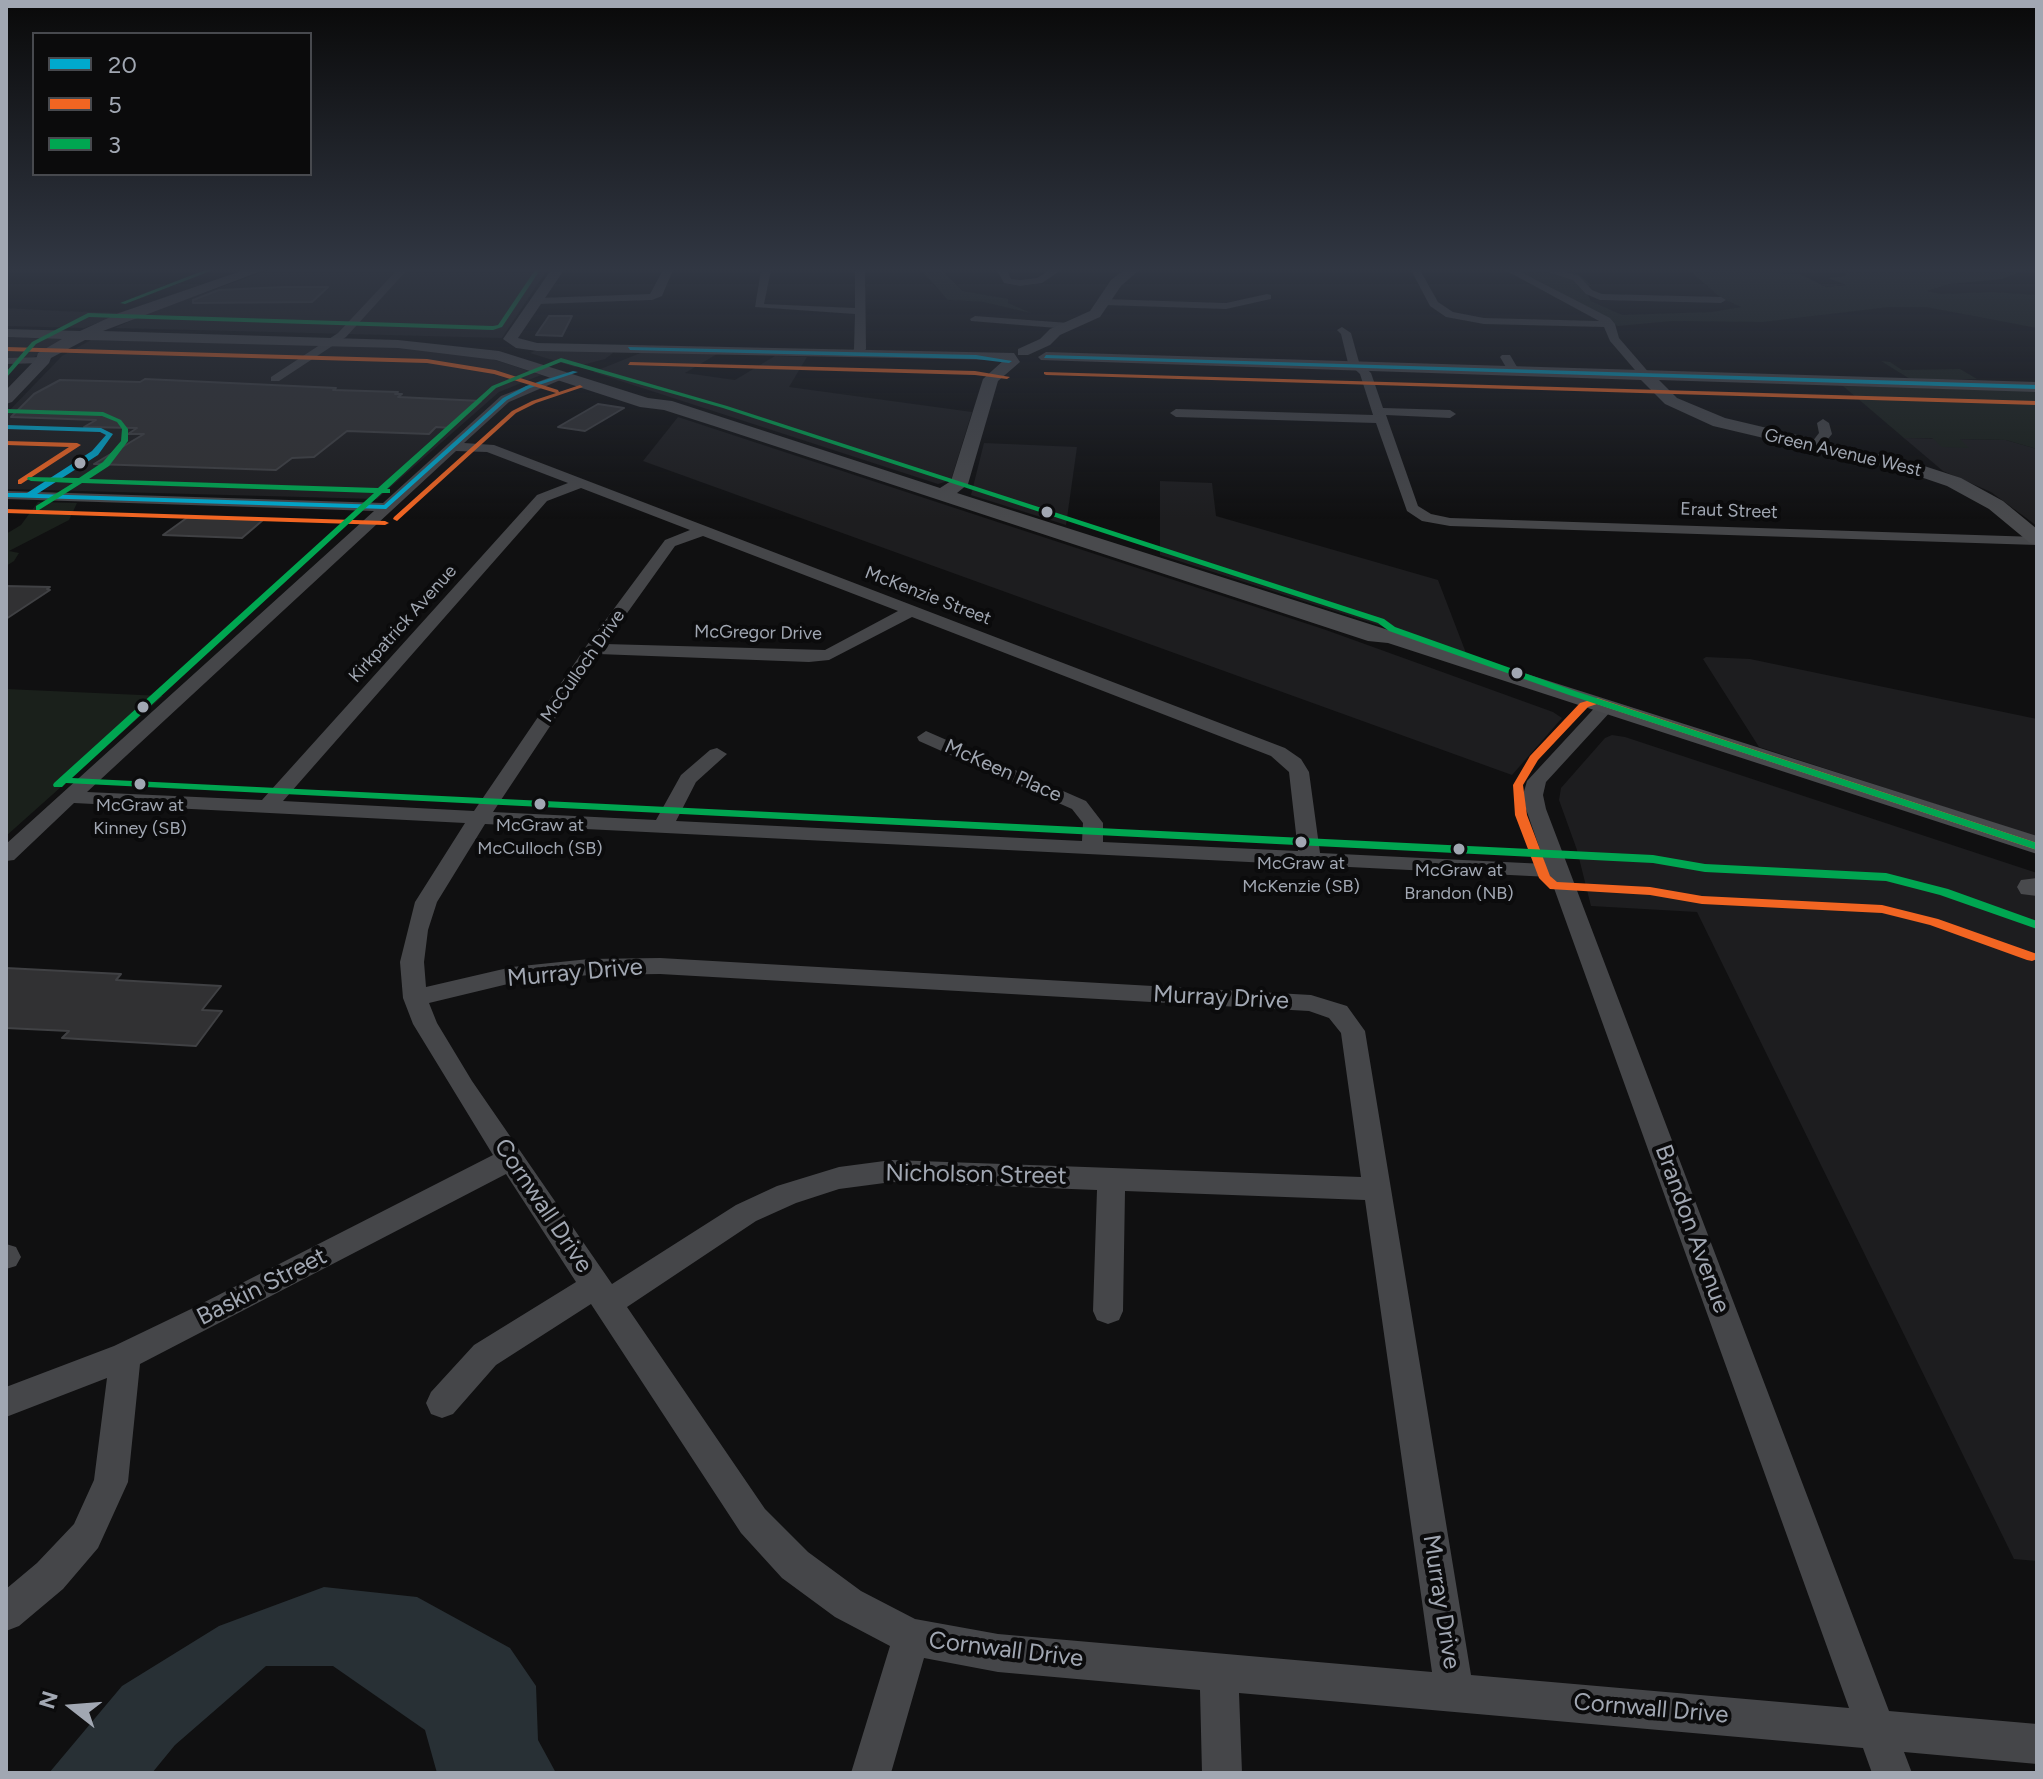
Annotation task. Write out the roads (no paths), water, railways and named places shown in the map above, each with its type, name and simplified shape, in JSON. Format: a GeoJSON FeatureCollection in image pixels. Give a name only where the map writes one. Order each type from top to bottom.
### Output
{"type":"FeatureCollection","features":[{"type":"Feature","properties":{"kind":"street"},"geometry":{"type":"LineString","coordinates":[[6,399],[44,360],[56,353]]}},
{"type":"Feature","properties":{"kind":"street"},"geometry":{"type":"LineString","coordinates":[[275,379],[315,353]]}},
{"type":"Feature","properties":{"kind":"street"},"geometry":{"type":"LineString","coordinates":[[494,353],[936,492],[1376,636],[1383,643],[2037,845]]}},
{"type":"Feature","properties":{"kind":"street"},"geometry":{"type":"LineString","coordinates":[[819,353],[1016,359],[1045,354],[1071,360],[1361,367],[1510,364],[1645,375],[2037,387]]}},
{"type":"Feature","properties":{"kind":"street"},"geometry":{"type":"LineString","coordinates":[[1351,353],[1354,363],[1361,367],[1379,415]]}},
{"type":"Feature","properties":{"kind":"street"},"geometry":{"type":"LineString","coordinates":[[1626,353],[1645,375]]}},
{"type":"Feature","properties":{"kind":"street"},"geometry":{"type":"LineString","coordinates":[[936,492],[960,482],[991,387],[1008,372],[1016,359]]}},
{"type":"Feature","properties":{"kind":"street"},"geometry":{"type":"LineString","coordinates":[[6,361],[44,360]]}},
{"type":"Feature","properties":{"kind":"street"},"geometry":{"type":"LineString","coordinates":[[6,855],[512,394],[568,374]]}},
{"type":"Feature","properties":{"kind":"street","name":"Green Avenue West"},"geometry":{"type":"LineString","coordinates":[[1645,375],[1664,395],[1699,414],[1742,429],[1909,467],[1954,482],[1996,505],[2037,540]]}},
{"type":"Feature","properties":{"kind":"street"},"geometry":{"type":"LineString","coordinates":[[1176,413],[1450,414]]}},
{"type":"Feature","properties":{"kind":"street","name":"Eraut Street"},"geometry":{"type":"LineString","coordinates":[[1379,415],[1412,508],[1421,516],[1450,522],[2037,540]]}},
{"type":"Feature","properties":{"kind":"street"},"geometry":{"type":"LineString","coordinates":[[1815,446],[1826,434],[1823,423]]}},
{"type":"Feature","properties":{"kind":"street","name":"McKenzie Street"},"geometry":{"type":"LineString","coordinates":[[453,447],[489,448],[1287,757],[1299,772],[1310,859]]}},
{"type":"Feature","properties":{"kind":"street","name":"Kirkpatrick Avenue"},"geometry":{"type":"LineString","coordinates":[[267,807],[542,498],[579,484]]}},
{"type":"Feature","properties":{"kind":"street"},"geometry":{"type":"LineString","coordinates":[[6,495],[386,507]]}},
{"type":"Feature","properties":{"kind":"street","name":"McCulloch Drive"},"geometry":{"type":"LineString","coordinates":[[478,818],[593,649],[670,543],[702,531]]}},
{"type":"Feature","properties":{"kind":"street","name":"McGregor Drive"},"geometry":{"type":"LineString","coordinates":[[593,649],[809,657],[829,655],[911,611]]}},
{"type":"Feature","properties":{"kind":"street"},"geometry":{"type":"LineString","coordinates":[[1600,712],[2036,876]]}},
{"type":"Feature","properties":{"kind":"street","name":"Brandon Avenue"},"geometry":{"type":"LineString","coordinates":[[1600,712],[1546,769],[1534,787],[1536,809],[1892,1773]]}},
{"type":"Feature","properties":{"kind":"street","name":"McKeen Place"},"geometry":{"type":"LineString","coordinates":[[926,737],[1079,805],[1093,823],[1092,848]]}},
{"type":"Feature","properties":{"kind":"street"},"geometry":{"type":"LineString","coordinates":[[663,827],[688,779],[717,754]]}},
{"type":"Feature","properties":{"kind":"street"},"geometry":{"type":"LineString","coordinates":[[1827,778],[1867,798],[2023,853],[2036,876]]}},
{"type":"Feature","properties":{"kind":"street"},"geometry":{"type":"LineString","coordinates":[[69,797],[1559,871]]}},
{"type":"Feature","properties":{"kind":"street","name":"Cornwall Drive"},"geometry":{"type":"LineString","coordinates":[[478,818],[426,902],[417,930],[412,962],[415,998],[442,1054],[753,1521],[795,1565],[848,1604],[911,1637],[998,1653],[2037,1744]]}},
{"type":"Feature","properties":{"kind":"street","name":"Murray Drive"},"geometry":{"type":"LineString","coordinates":[[415,998],[512,975],[589,967],[660,966],[1311,1003],[1338,1012],[1353,1031],[1454,1691]]}},
{"type":"Feature","properties":{"kind":"street","name":"Baskin Street"},"geometry":{"type":"LineString","coordinates":[[6,1402],[125,1356],[512,1158]]}},
{"type":"Feature","properties":{"kind":"street","name":"Nicholson Street"},"geometry":{"type":"LineString","coordinates":[[442,1403],[485,1355],[746,1213],[787,1194],[839,1178],[892,1171],[1377,1189]]}},
{"type":"Feature","properties":{"kind":"street"},"geometry":{"type":"LineString","coordinates":[[1108,1311],[1111,1179]]}},
{"type":"Feature","properties":{"kind":"street"},"geometry":{"type":"LineString","coordinates":[[6,1613],[50,1576],[86,1536],[111,1482],[125,1356]]}},
{"type":"Feature","properties":{"kind":"street"},"geometry":{"type":"LineString","coordinates":[[871,1773],[911,1637]]}},
{"type":"Feature","properties":{"kind":"street"},"geometry":{"type":"LineString","coordinates":[[1219,1672],[1222,1773]]}},
{"type":"Feature","properties":{"kind":"place","name":"McGraw at Kinney (SB)"},"geometry":{"type":"Point","coordinates":[140,784]}},
{"type":"Feature","properties":{"kind":"place","name":"McGraw at McCulloch (SB)"},"geometry":{"type":"Point","coordinates":[540,804]}},
{"type":"Feature","properties":{"kind":"place","name":"McGraw at McKenzie (SB)"},"geometry":{"type":"Point","coordinates":[1301,842]}},
{"type":"Feature","properties":{"kind":"place","name":"McGraw at Brandon (NB)"},"geometry":{"type":"Point","coordinates":[1459,849]}}]}
